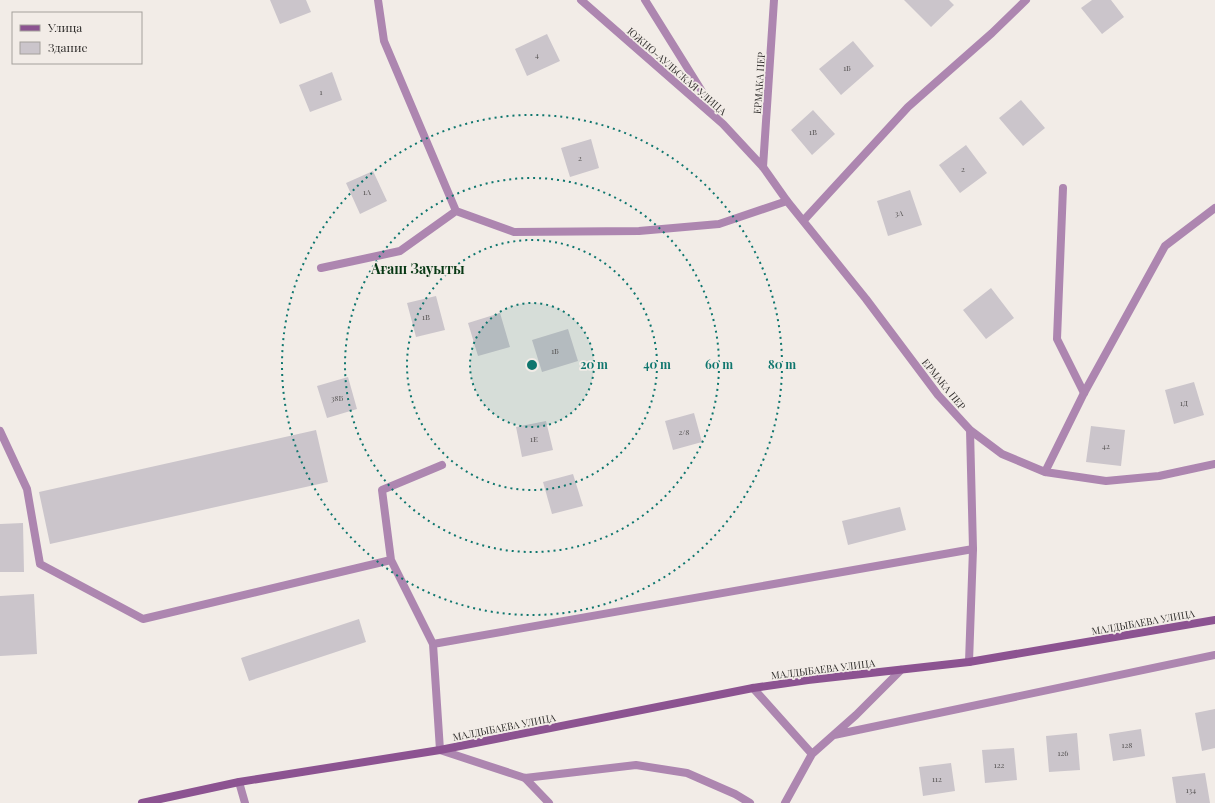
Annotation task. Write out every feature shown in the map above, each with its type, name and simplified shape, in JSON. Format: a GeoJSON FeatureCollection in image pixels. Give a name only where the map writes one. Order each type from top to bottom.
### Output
{"type":"FeatureCollection","features":[{"type":"Feature","properties":{"kind":"main road","name":"МАЛДЫБАЕВА УЛИЦА"},"geometry":{"type":"LineString","coordinates":[[142,803],[239,782],[440,750],[753,688],[808,680],[969,662],[1214,622]]}},
{"type":"Feature","properties":{"kind":"street"},"geometry":{"type":"LineString","coordinates":[[378,0],[384,41],[456,211],[514,232],[639,232],[719,224],[787,201]]}},
{"type":"Feature","properties":{"kind":"street","name":"ЮЖНО-АУЛЬСКАЯ УЛИЦА"},"geometry":{"type":"LineString","coordinates":[[581,0],[723,124]]}},
{"type":"Feature","properties":{"kind":"street","name":"ЮЖНО-АУЛЬСКАЯ УЛИЦА"},"geometry":{"type":"LineString","coordinates":[[645,0],[723,124]]}},
{"type":"Feature","properties":{"kind":"street","name":"ЕРМАКА ПЕР"},"geometry":{"type":"LineString","coordinates":[[763,167],[774,0]]}},
{"type":"Feature","properties":{"kind":"street"},"geometry":{"type":"LineString","coordinates":[[804,220],[908,107],[992,33],[1026,0]]}},
{"type":"Feature","properties":{"kind":"street","name":"ЕРМАКА ПЕР"},"geometry":{"type":"LineString","coordinates":[[723,124],[763,167],[787,201],[804,220],[866,299],[938,395],[970,430],[1002,454],[1045,472],[1106,481],[1159,476],[1215,464]]}},
{"type":"Feature","properties":{"kind":"street"},"geometry":{"type":"LineString","coordinates":[[1062,188],[1057,339],[1084,393]]}},
{"type":"Feature","properties":{"kind":"street"},"geometry":{"type":"LineString","coordinates":[[1045,472],[1084,393],[1165,246],[1215,208]]}},
{"type":"Feature","properties":{"kind":"street"},"geometry":{"type":"LineString","coordinates":[[321,268],[400,251],[456,211]]}},
{"type":"Feature","properties":{"kind":"street"},"geometry":{"type":"LineString","coordinates":[[969,662],[973,549],[970,430]]}},
{"type":"Feature","properties":{"kind":"street"},"geometry":{"type":"LineString","coordinates":[[0,431],[27,489],[40,564],[143,619],[391,560]]}},
{"type":"Feature","properties":{"kind":"street"},"geometry":{"type":"LineString","coordinates":[[440,750],[433,644],[391,560],[382,490],[442,465]]}},
{"type":"Feature","properties":{"kind":"street"},"geometry":{"type":"LineString","coordinates":[[433,644],[973,549]]}},
{"type":"Feature","properties":{"kind":"street"},"geometry":{"type":"LineString","coordinates":[[834,735],[1215,655]]}},
{"type":"Feature","properties":{"kind":"street"},"geometry":{"type":"LineString","coordinates":[[785,803],[812,754],[834,735],[901,670]]}},
{"type":"Feature","properties":{"kind":"street"},"geometry":{"type":"LineString","coordinates":[[753,688],[812,754]]}},
{"type":"Feature","properties":{"kind":"street","name":"МАЛДЫБАЕВА УЛИЦА"},"geometry":{"type":"LineString","coordinates":[[440,750],[525,778],[636,765],[687,773],[735,794],[750,803]]}},
{"type":"Feature","properties":{"kind":"street","name":"МАЛДЫБАЕВА УЛИЦА"},"geometry":{"type":"LineString","coordinates":[[525,778],[549,803]]}},
{"type":"Feature","properties":{"kind":"street"},"geometry":{"type":"LineString","coordinates":[[239,782],[245,803]]}},
{"type":"Feature","properties":{"kind":"building"},"geometry":{"type":"Polygon","coordinates":[[[270,0],[306,0],[311,12],[280,24],[270,0]]]}},
{"type":"Feature","properties":{"kind":"building"},"geometry":{"type":"Polygon","coordinates":[[[904,0],[949,0],[954,5],[931,27],[904,0]]]}},
{"type":"Feature","properties":{"kind":"building"},"geometry":{"type":"Polygon","coordinates":[[[1092,0],[1111,0],[1124,17],[1102,34],[1081,8],[1092,0]]]}},
{"type":"Feature","properties":{"kind":"building"},"geometry":{"type":"Polygon","coordinates":[[[547,34],[560,61],[527,76],[515,49],[547,34]]]}},
{"type":"Feature","properties":{"kind":"building"},"geometry":{"type":"Polygon","coordinates":[[[853,41],[874,66],[841,95],[819,69],[853,41]]]}},
{"type":"Feature","properties":{"kind":"building"},"geometry":{"type":"Polygon","coordinates":[[[332,72],[342,100],[310,112],[299,85],[332,72]]]}},
{"type":"Feature","properties":{"kind":"building"},"geometry":{"type":"Polygon","coordinates":[[[1021,100],[1045,128],[1023,146],[999,118],[1021,100]]]}},
{"type":"Feature","properties":{"kind":"building"},"geometry":{"type":"Polygon","coordinates":[[[813,110],[835,134],[812,155],[791,130],[813,110]]]}},
{"type":"Feature","properties":{"kind":"building"},"geometry":{"type":"Polygon","coordinates":[[[591,139],[599,168],[570,177],[561,148],[591,139]]]}},
{"type":"Feature","properties":{"kind":"building"},"geometry":{"type":"Polygon","coordinates":[[[966,145],[987,173],[960,193],[939,165],[966,145]]]}},
{"type":"Feature","properties":{"kind":"building"},"geometry":{"type":"Polygon","coordinates":[[[373,171],[387,201],[360,214],[346,183],[373,171]]]}},
{"type":"Feature","properties":{"kind":"building"},"geometry":{"type":"Polygon","coordinates":[[[910,190],[922,225],[888,236],[877,201],[910,190]]]}},
{"type":"Feature","properties":{"kind":"building"},"geometry":{"type":"Polygon","coordinates":[[[991,288],[1014,318],[986,339],[963,310],[991,288]]]}},
{"type":"Feature","properties":{"kind":"building"},"geometry":{"type":"Polygon","coordinates":[[[436,296],[445,330],[416,337],[407,303],[436,296]]]}},
{"type":"Feature","properties":{"kind":"building"},"geometry":{"type":"Polygon","coordinates":[[[500,313],[510,347],[478,356],[468,323],[500,313]]]}},
{"type":"Feature","properties":{"kind":"building"},"geometry":{"type":"Polygon","coordinates":[[[568,329],[578,361],[542,372],[532,340],[568,329]]]}},
{"type":"Feature","properties":{"kind":"building"},"geometry":{"type":"Polygon","coordinates":[[[348,377],[357,409],[327,418],[317,386],[348,377]]]}},
{"type":"Feature","properties":{"kind":"building"},"geometry":{"type":"Polygon","coordinates":[[[1194,382],[1204,415],[1174,424],[1165,390],[1194,382]]]}},
{"type":"Feature","properties":{"kind":"building"},"geometry":{"type":"Polygon","coordinates":[[[694,413],[702,442],[673,450],[665,421],[694,413]]]}},
{"type":"Feature","properties":{"kind":"building"},"geometry":{"type":"Polygon","coordinates":[[[546,421],[553,450],[522,457],[516,427],[546,421]]]}},
{"type":"Feature","properties":{"kind":"building"},"geometry":{"type":"Polygon","coordinates":[[[1091,426],[1125,430],[1121,466],[1086,462],[1091,426]]]}},
{"type":"Feature","properties":{"kind":"building"},"geometry":{"type":"Polygon","coordinates":[[[316,430],[328,482],[50,544],[39,492],[316,430]]]}},
{"type":"Feature","properties":{"kind":"building"},"geometry":{"type":"Polygon","coordinates":[[[573,474],[583,506],[552,514],[543,482],[573,474]]]}},
{"type":"Feature","properties":{"kind":"building"},"geometry":{"type":"Polygon","coordinates":[[[900,507],[906,530],[848,545],[842,521],[900,507]]]}},
{"type":"Feature","properties":{"kind":"building"},"geometry":{"type":"Polygon","coordinates":[[[23,523],[24,572],[0,572],[0,524],[23,523]]]}},
{"type":"Feature","properties":{"kind":"building"},"geometry":{"type":"Polygon","coordinates":[[[34,594],[37,654],[0,656],[0,596],[34,594]]]}},
{"type":"Feature","properties":{"kind":"building"},"geometry":{"type":"Polygon","coordinates":[[[359,619],[366,642],[249,681],[241,658],[359,619]]]}},
{"type":"Feature","properties":{"kind":"building"},"geometry":{"type":"Polygon","coordinates":[[[1215,709],[1215,748],[1202,751],[1195,713],[1215,709]]]}},
{"type":"Feature","properties":{"kind":"building"},"geometry":{"type":"Polygon","coordinates":[[[1141,729],[1145,756],[1113,761],[1109,734],[1141,729]]]}},
{"type":"Feature","properties":{"kind":"building"},"geometry":{"type":"Polygon","coordinates":[[[1077,733],[1080,770],[1049,772],[1046,736],[1077,733]]]}},
{"type":"Feature","properties":{"kind":"building"},"geometry":{"type":"Polygon","coordinates":[[[1014,748],[1017,780],[985,783],[982,750],[1014,748]]]}},
{"type":"Feature","properties":{"kind":"building"},"geometry":{"type":"Polygon","coordinates":[[[951,763],[955,791],[923,796],[919,767],[951,763]]]}},
{"type":"Feature","properties":{"kind":"building"},"geometry":{"type":"Polygon","coordinates":[[[1205,773],[1210,803],[1176,803],[1172,777],[1205,773]]]}},
{"type":"Feature","properties":{"kind":"district","name":"Ағаш Зауыты"},"geometry":{"type":"Point","coordinates":[418,269]}}]}
